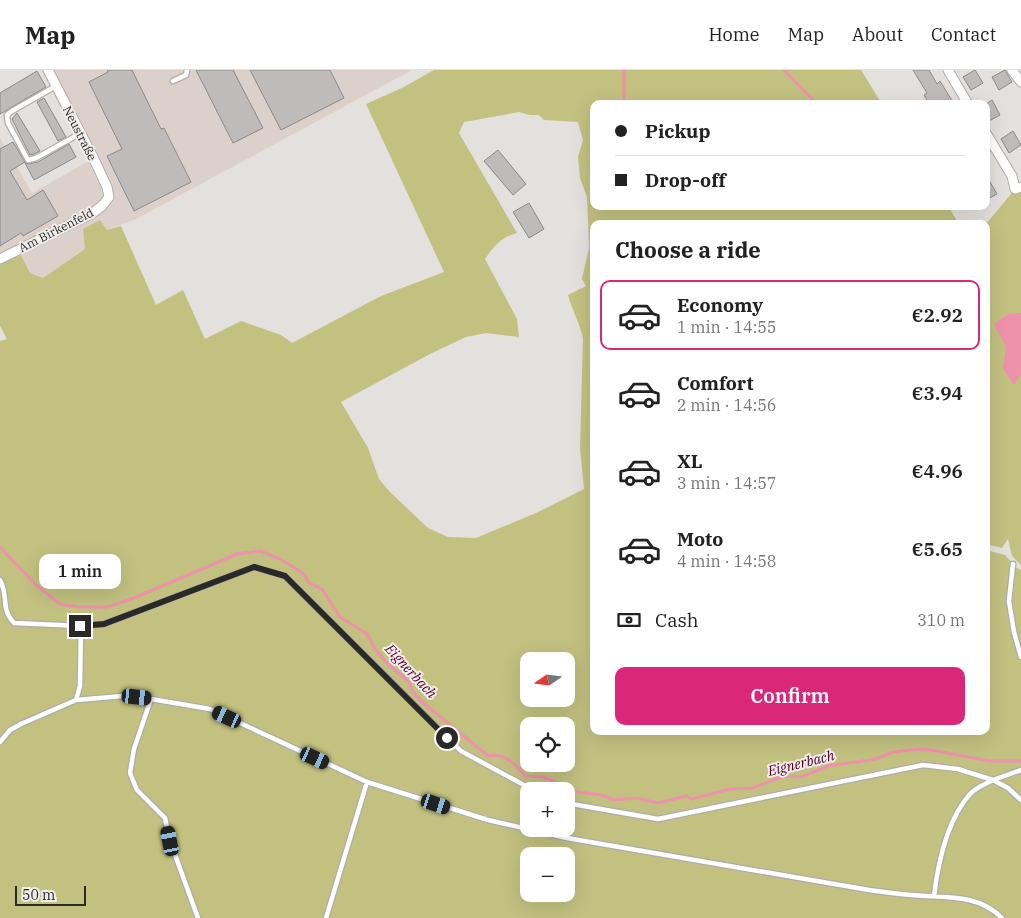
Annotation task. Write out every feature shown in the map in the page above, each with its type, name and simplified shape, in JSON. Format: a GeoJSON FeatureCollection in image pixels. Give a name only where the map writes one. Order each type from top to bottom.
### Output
{"type":"FeatureCollection","features":[{"type":"Feature","properties":{"kind":"street","name":"Neustraße"},"geometry":{"type":"LineString","coordinates":[[48,70],[107,187],[109,197]]}},
{"type":"Feature","properties":{"kind":"street"},"geometry":{"type":"LineString","coordinates":[[948,70],[966,100]]}},
{"type":"Feature","properties":{"kind":"street"},"geometry":{"type":"LineString","coordinates":[[1012,70],[1021,82]]}},
{"type":"Feature","properties":{"kind":"street"},"geometry":{"type":"LineString","coordinates":[[990,140],[1012,176],[1015,188],[1021,187]]}},
{"type":"Feature","properties":{"kind":"street","name":"Am Birkenfeld"},"geometry":{"type":"LineString","coordinates":[[0,259],[91,214],[102,206],[109,197]]}},
{"type":"Feature","properties":{"kind":"lane"},"geometry":{"type":"LineString","coordinates":[[174,81],[186,75],[187,70]]}},
{"type":"Feature","properties":{"kind":"lane"},"geometry":{"type":"LineString","coordinates":[[56,86],[12,111],[7,115],[8,123],[28,160],[36,158],[81,133]]}},
{"type":"Feature","properties":{"kind":"lane"},"geometry":{"type":"LineString","coordinates":[[1013,564],[1009,601],[1014,632],[1021,657]]}},
{"type":"Feature","properties":{"kind":"lane"},"geometry":{"type":"LineString","coordinates":[[0,580],[3,585],[7,614],[14,623],[80,626],[104,624],[254,567],[285,576],[461,751],[520,783]]}},
{"type":"Feature","properties":{"kind":"lane"},"geometry":{"type":"LineString","coordinates":[[76,700],[80,686],[80,626]]}},
{"type":"Feature","properties":{"kind":"lane"},"geometry":{"type":"LineString","coordinates":[[0,742],[10,730],[76,700],[124,696],[210,709],[367,782],[488,820],[567,838],[869,890],[971,899],[988,907],[1002,918]]}},
{"type":"Feature","properties":{"kind":"lane"},"geometry":{"type":"LineString","coordinates":[[151,699],[134,749],[130,772],[137,790],[165,818],[170,841],[198,918]]}},
{"type":"Feature","properties":{"kind":"lane"},"geometry":{"type":"LineString","coordinates":[[575,805],[658,819],[923,765],[958,769],[993,780],[1008,788],[1021,800]]}},
{"type":"Feature","properties":{"kind":"lane"},"geometry":{"type":"LineString","coordinates":[[934,896],[938,866],[950,829],[970,794],[993,780],[1021,770]]}},
{"type":"Feature","properties":{"kind":"lane"},"geometry":{"type":"LineString","coordinates":[[326,918],[367,782]]}},
{"type":"Feature","properties":{"kind":"shaded area"},"geometry":{"type":"Polygon","coordinates":[[[41,70],[412,70],[136,219],[107,230],[85,249],[43,278],[30,273],[21,255],[0,264],[0,138],[32,193],[89,161],[41,70]]]}},
{"type":"Feature","properties":{"kind":"shaded area"},"geometry":{"type":"Polygon","coordinates":[[[434,70],[861,70],[880,100],[590,100],[590,210],[950,210],[957,220],[590,220],[590,735],[990,735],[990,551],[1005,555],[1021,570],[1021,918],[0,918],[0,341],[7,339],[0,326],[0,264],[21,255],[30,273],[43,278],[85,249],[83,229],[100,220],[107,230],[121,226],[156,305],[183,290],[205,339],[241,321],[281,335],[292,343],[381,296],[444,272],[366,104],[404,87],[434,70]],[[519,112],[464,122],[459,133],[517,233],[498,243],[485,259],[517,319],[519,337],[486,333],[466,337],[341,402],[368,448],[379,479],[428,528],[448,537],[476,538],[536,513],[584,489],[580,448],[583,339],[568,295],[586,286],[582,279],[589,248],[587,197],[580,178],[578,157],[583,140],[578,122],[544,120],[539,115],[519,112]]]}},
{"type":"Feature","properties":{"kind":"shaded area"},"geometry":{"type":"Polygon","coordinates":[[[1021,182],[1021,565],[1012,556],[1008,539],[1002,548],[990,545],[989,220],[1021,182]]]}},
{"type":"Feature","properties":{"kind":"shaded area"},"geometry":{"type":"Polygon","coordinates":[[[1021,313],[1021,374],[1014,385],[1003,369],[1006,347],[994,324],[1008,314],[1021,313]]]}},
{"type":"Feature","properties":{"kind":"building"},"geometry":{"type":"Polygon","coordinates":[[[107,70],[132,70],[161,129],[164,128],[191,182],[134,211],[107,156],[122,149],[89,82],[108,72],[107,70]]]}},
{"type":"Feature","properties":{"kind":"building"},"geometry":{"type":"Polygon","coordinates":[[[196,70],[233,70],[263,128],[233,143],[196,70]]]}},
{"type":"Feature","properties":{"kind":"building"},"geometry":{"type":"Polygon","coordinates":[[[250,70],[330,70],[344,98],[281,130],[250,70]]]}},
{"type":"Feature","properties":{"kind":"building"},"geometry":{"type":"Polygon","coordinates":[[[913,70],[929,70],[937,84],[940,81],[952,100],[927,100],[924,95],[927,93],[913,70]]]}},
{"type":"Feature","properties":{"kind":"building"},"geometry":{"type":"Polygon","coordinates":[[[975,70],[983,83],[971,90],[963,77],[975,70]]]}},
{"type":"Feature","properties":{"kind":"building"},"geometry":{"type":"Polygon","coordinates":[[[1005,70],[1012,82],[999,90],[992,77],[1005,70]]]}},
{"type":"Feature","properties":{"kind":"building"},"geometry":{"type":"Polygon","coordinates":[[[37,71],[46,87],[0,114],[0,93],[37,71]]]}},
{"type":"Feature","properties":{"kind":"building"},"geometry":{"type":"Polygon","coordinates":[[[44,98],[66,137],[58,141],[37,102],[44,98]]]}},
{"type":"Feature","properties":{"kind":"building"},"geometry":{"type":"Polygon","coordinates":[[[992,100],[1000,115],[990,120],[990,101],[992,100]]]}},
{"type":"Feature","properties":{"kind":"building"},"geometry":{"type":"Polygon","coordinates":[[[17,113],[40,151],[30,155],[12,119],[17,113]]]}},
{"type":"Feature","properties":{"kind":"building"},"geometry":{"type":"Polygon","coordinates":[[[1013,131],[1021,145],[1009,153],[1001,139],[1013,131]]]}},
{"type":"Feature","properties":{"kind":"building"},"geometry":{"type":"Polygon","coordinates":[[[13,142],[25,162],[10,171],[27,200],[43,190],[58,216],[23,236],[21,233],[0,246],[0,149],[13,142]]]}},
{"type":"Feature","properties":{"kind":"building"},"geometry":{"type":"Polygon","coordinates":[[[69,144],[76,157],[34,180],[25,163],[38,162],[69,144]]]}},
{"type":"Feature","properties":{"kind":"building"},"geometry":{"type":"Polygon","coordinates":[[[498,150],[526,184],[513,195],[484,161],[498,150]]]}},
{"type":"Feature","properties":{"kind":"building"},"geometry":{"type":"Polygon","coordinates":[[[990,182],[997,194],[990,198],[990,182]]]}},
{"type":"Feature","properties":{"kind":"building"},"geometry":{"type":"Polygon","coordinates":[[[529,203],[544,229],[529,238],[513,212],[529,203]]]}},
{"type":"Feature","properties":{"kind":"waterway"},"geometry":{"type":"LineString","coordinates":[[624,70],[624,100]]}},
{"type":"Feature","properties":{"kind":"waterway"},"geometry":{"type":"LineString","coordinates":[[784,70],[813,100]]}},
{"type":"Feature","properties":{"kind":"waterway","name":"Eignerbach"},"geometry":{"type":"LineString","coordinates":[[0,547],[35,584],[60,604],[78,607],[108,607],[134,598],[237,554],[260,551],[280,559],[305,575],[309,583],[322,589],[340,617],[367,634],[375,649],[386,662],[409,682],[413,692],[421,701],[488,756],[504,757],[514,763],[525,776],[542,777],[557,782],[571,791],[602,795],[613,800],[636,798],[658,803],[686,796],[692,799],[730,789],[753,788],[784,776],[801,777],[828,766],[876,759],[893,752],[909,750],[926,749],[989,761],[1021,761]]}},
{"type":"Feature","properties":{"kind":"route"},"geometry":{"type":"LineString","coordinates":[[80,626],[104,624],[193,588],[254,567],[285,576],[447,738]]}}]}
